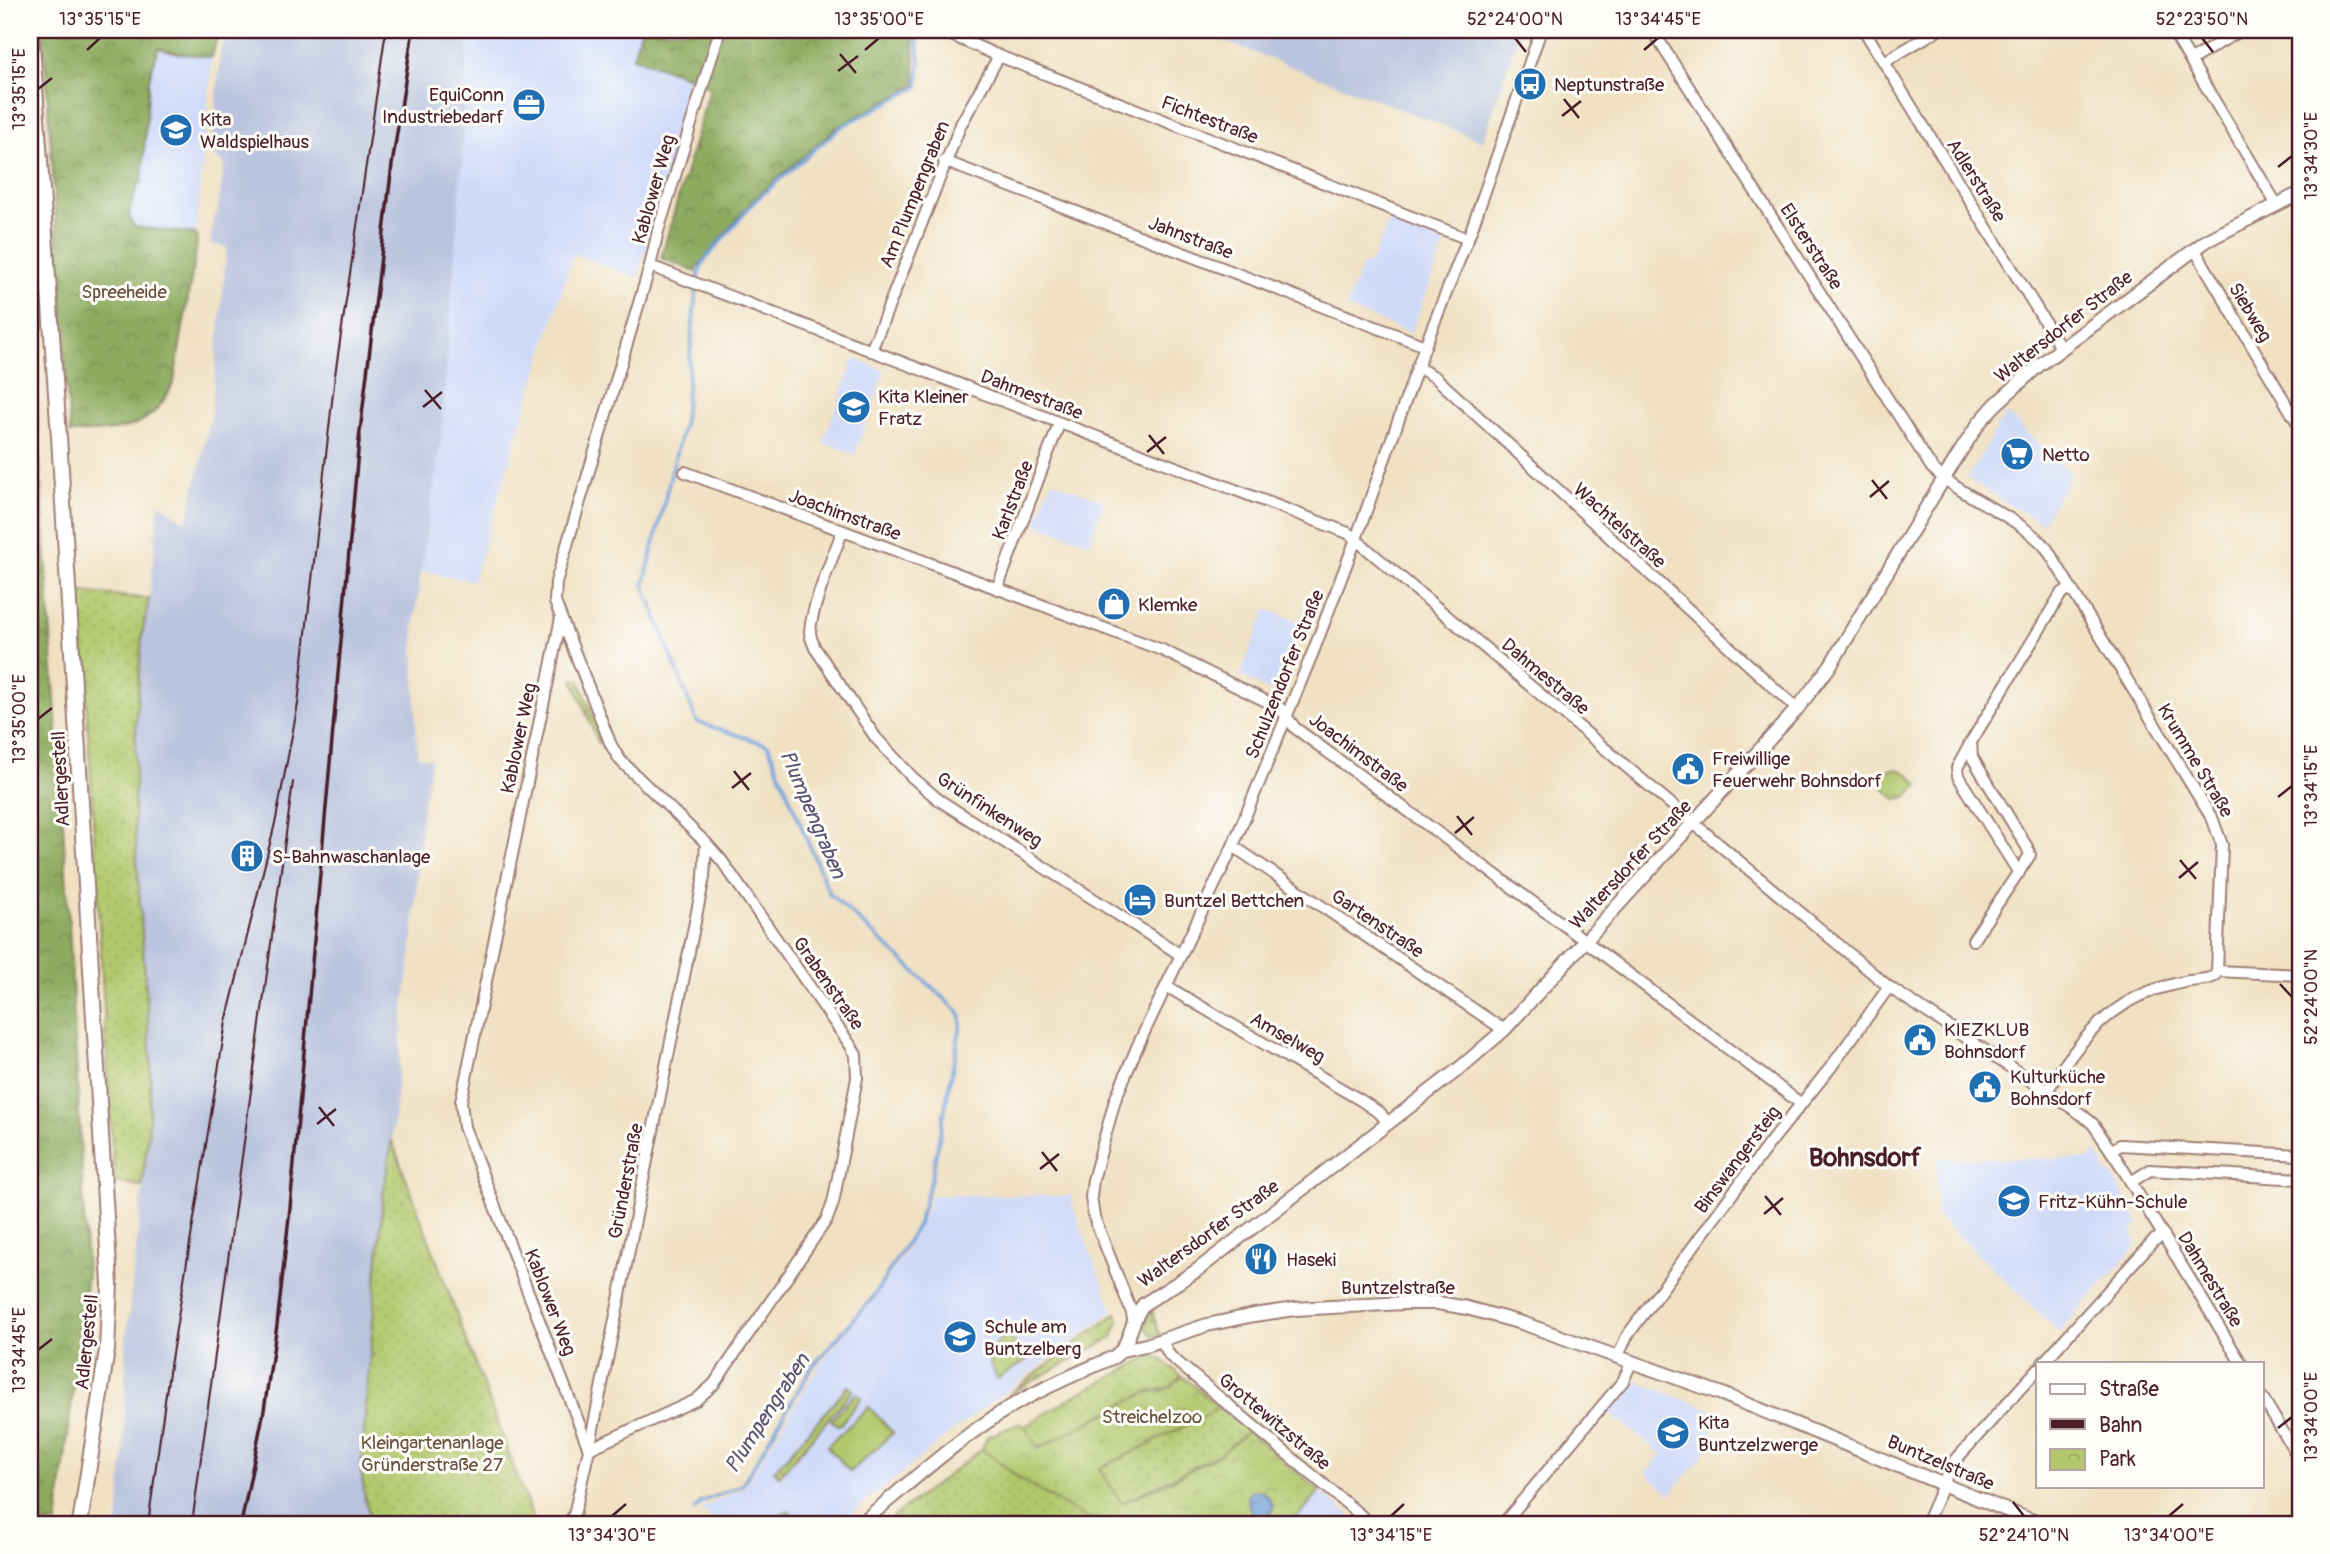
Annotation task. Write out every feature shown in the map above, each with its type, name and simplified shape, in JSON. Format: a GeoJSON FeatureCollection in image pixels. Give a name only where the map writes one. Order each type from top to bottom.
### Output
{"type":"FeatureCollection","features":[{"type":"Feature","properties":{"kind":"main road","name":"Adlergestell"},"geometry":{"type":"LineString","coordinates":[[32,30],[110,1284],[107,1350],[80,1524]]}},
{"type":"Feature","properties":{"kind":"street","name":"Kablower Weg"},"geometry":{"type":"LineString","coordinates":[[589,1449],[464,1127],[461,1102],[561,618],[555,602],[556,582],[658,231],[720,30]]}},
{"type":"Feature","properties":{"kind":"street","name":"Fichtestraße"},"geometry":{"type":"LineString","coordinates":[[940,30],[999,56],[1468,239]]}},
{"type":"Feature","properties":{"kind":"street","name":"Schulzendorfer Straße"},"geometry":{"type":"LineString","coordinates":[[1134,1324],[1094,1217],[1091,1189],[1115,1100],[1233,845],[1286,716],[1356,539],[1425,346],[1468,239],[1541,30]]}},
{"type":"Feature","properties":{"kind":"street","name":"Elsterstraße"},"geometry":{"type":"LineString","coordinates":[[1652,30],[1932,468],[1944,479]]}},
{"type":"Feature","properties":{"kind":"street","name":"Adlerstraße"},"geometry":{"type":"LineString","coordinates":[[1864,30],[2061,348]]}},
{"type":"Feature","properties":{"kind":"street"},"geometry":{"type":"LineString","coordinates":[[1884,62],[1938,30]]}},
{"type":"Feature","properties":{"kind":"street"},"geometry":{"type":"LineString","coordinates":[[2172,30],[2277,205]]}},
{"type":"Feature","properties":{"kind":"street"},"geometry":{"type":"LineString","coordinates":[[2191,60],[2241,30]]}},
{"type":"Feature","properties":{"kind":"street","name":"Am Plumpengraben"},"geometry":{"type":"LineString","coordinates":[[871,351],[944,161],[961,124],[999,56]]}},
{"type":"Feature","properties":{"kind":"street","name":"Jahnstraße"},"geometry":{"type":"LineString","coordinates":[[944,161],[1425,346]]}},
{"type":"Feature","properties":{"kind":"street","name":"Waltersdorfer Straße"},"geometry":{"type":"LineString","coordinates":[[1122,1350],[1138,1311],[1144,1304],[1196,1271],[1473,1058],[1504,1030],[1797,709],[1830,666],[1979,423],[1995,405],[2023,378],[2061,348],[2206,241],[2300,193]]}},
{"type":"Feature","properties":{"kind":"street","name":"Siebweg"},"geometry":{"type":"LineString","coordinates":[[2195,250],[2300,427]]}},
{"type":"Feature","properties":{"kind":"street","name":"Dahmestraße"},"geometry":{"type":"LineString","coordinates":[[650,266],[1059,424],[1339,528],[1356,539],[1889,987],[2093,1124],[2131,1181],[2240,1362]]}},
{"type":"Feature","properties":{"kind":"street","name":"Wachtelstraße"},"geometry":{"type":"LineString","coordinates":[[1418,367],[1435,377],[1797,709]]}},
{"type":"Feature","properties":{"kind":"street","name":"Karlstraße"},"geometry":{"type":"LineString","coordinates":[[997,589],[1059,424]]}},
{"type":"Feature","properties":{"kind":"street","name":"Joachimstraße"},"geometry":{"type":"LineString","coordinates":[[685,472],[1163,650],[1280,708],[1295,728],[1800,1103]]}},
{"type":"Feature","properties":{"kind":"street","name":"Krumme Straße"},"geometry":{"type":"LineString","coordinates":[[1944,479],[2041,542],[2218,830],[2222,845],[2217,971]]}},
{"type":"Feature","properties":{"kind":"street","name":"Grünfinkenweg"},"geometry":{"type":"LineString","coordinates":[[842,532],[810,632],[815,648],[876,738],[912,777],[939,800],[1181,955]]}},
{"type":"Feature","properties":{"kind":"street"},"geometry":{"type":"LineString","coordinates":[[2019,873],[1958,776],[1957,768],[2061,594],[2070,588]]}},
{"type":"Feature","properties":{"kind":"street","name":"Grabenstraße"},"geometry":{"type":"LineString","coordinates":[[561,618],[611,745],[620,760],[706,843],[726,866],[843,1033],[856,1055],[858,1078],[833,1203],[827,1219],[714,1384],[696,1400],[589,1449]]}},
{"type":"Feature","properties":{"kind":"street"},"geometry":{"type":"LineString","coordinates":[[1972,742],[1972,757],[2030,855],[1973,940]]}},
{"type":"Feature","properties":{"kind":"street","name":"Gründerstraße"},"geometry":{"type":"LineString","coordinates":[[568,1524],[573,1515],[589,1449],[705,877],[706,843]]}},
{"type":"Feature","properties":{"kind":"street","name":"Gartenstraße"},"geometry":{"type":"LineString","coordinates":[[1233,845],[1504,1030]]}},
{"type":"Feature","properties":{"kind":"street"},"geometry":{"type":"LineString","coordinates":[[2047,1091],[2081,1041],[2096,1026],[2115,1010],[2154,990],[2209,979],[2215,976],[2217,971],[2300,975]]}},
{"type":"Feature","properties":{"kind":"street","name":"Amselweg"},"geometry":{"type":"LineString","coordinates":[[1166,986],[1362,1101],[1381,1114],[1387,1123]]}},
{"type":"Feature","properties":{"kind":"street","name":"Binswangersteig"},"geometry":{"type":"LineString","coordinates":[[1618,1356],[1628,1336],[1889,987]]}},
{"type":"Feature","properties":{"kind":"street"},"geometry":{"type":"LineString","coordinates":[[2111,1151],[2120,1145],[2300,1155]]}},
{"type":"Feature","properties":{"kind":"street"},"geometry":{"type":"LineString","coordinates":[[2131,1181],[2150,1170],[2300,1179]]}},
{"type":"Feature","properties":{"kind":"street"},"geometry":{"type":"LineString","coordinates":[[2044,1362],[2153,1241],[2164,1235]]}},
{"type":"Feature","properties":{"kind":"street","name":"Buntzelstraße"},"geometry":{"type":"LineString","coordinates":[[860,1524],[999,1415],[1043,1388],[1114,1357],[1122,1350],[1207,1325],[1254,1315],[1295,1309],[1438,1303],[1514,1320],[1632,1361],[1805,1426],[2040,1524]]}},
{"type":"Feature","properties":{"kind":"street","name":"Grottewitzstraße"},"geometry":{"type":"LineString","coordinates":[[1161,1340],[1176,1361],[1371,1524]]}},
{"type":"Feature","properties":{"kind":"street"},"geometry":{"type":"LineString","coordinates":[[1503,1524],[1623,1381],[1632,1361]]}},
{"type":"Feature","properties":{"kind":"street"},"geometry":{"type":"LineString","coordinates":[[1926,1524],[1952,1464],[2036,1372]]}},
{"type":"Feature","properties":{"kind":"street"},"geometry":{"type":"LineString","coordinates":[[2264,1400],[2300,1460]]}},
{"type":"Feature","properties":{"kind":"shaded area"},"geometry":{"type":"Polygon","coordinates":[[[225,30],[468,30],[462,161],[441,439],[414,627],[417,756],[432,759],[422,808],[412,951],[372,1316],[361,1467],[365,1500],[372,1524],[118,1524],[124,1450],[126,1340],[148,1139],[151,1065],[135,818],[136,721],[142,636],[149,599],[159,503],[187,522],[211,416],[227,247],[210,244],[224,166],[212,153],[220,55],[225,30]]]}},
{"type":"Feature","properties":{"kind":"shaded area"},"geometry":{"type":"Polygon","coordinates":[[[468,30],[641,30],[634,57],[697,80],[637,278],[573,254],[473,581],[421,571],[441,439],[462,161],[468,30]]]}},
{"type":"Feature","properties":{"kind":"shaded area"},"geometry":{"type":"Polygon","coordinates":[[[1196,30],[1520,30],[1483,141],[1196,30]]]}},
{"type":"Feature","properties":{"kind":"shaded area","name":"Kita Waldspielhaus"},"geometry":{"type":"Polygon","coordinates":[[[158,48],[212,57],[196,234],[135,227],[129,221],[128,208],[136,193],[149,80],[158,48]]]}},
{"type":"Feature","properties":{"kind":"shaded area"},"geometry":{"type":"Polygon","coordinates":[[[1389,219],[1446,241],[1411,333],[1346,308],[1363,263],[1370,265],[1389,219]]]}},
{"type":"Feature","properties":{"kind":"shaded area","name":"Kita Kleiner Fratz"},"geometry":{"type":"Polygon","coordinates":[[[854,359],[885,371],[855,454],[823,442],[854,359]]]}},
{"type":"Feature","properties":{"kind":"shaded area","name":"Netto"},"geometry":{"type":"Polygon","coordinates":[[[2006,413],[2071,474],[2042,524],[1967,479],[2006,413]]]}},
{"type":"Feature","properties":{"kind":"shaded area"},"geometry":{"type":"Polygon","coordinates":[[[1052,481],[1104,501],[1089,543],[1035,523],[1052,481]]]}},
{"type":"Feature","properties":{"kind":"shaded area"},"geometry":{"type":"Polygon","coordinates":[[[1266,609],[1304,624],[1276,693],[1240,676],[1266,609]]]}},
{"type":"Feature","properties":{"kind":"shaded area"},"geometry":{"type":"Polygon","coordinates":[[[2097,1151],[2102,1166],[2107,1174],[2111,1174],[2139,1223],[2132,1232],[2137,1245],[2059,1332],[1936,1214],[1938,1158],[2089,1159],[2097,1151]]]}},
{"type":"Feature","properties":{"kind":"shaded area","name":"Schule am Buntzelberg"},"geometry":{"type":"Polygon","coordinates":[[[931,1195],[1071,1196],[1113,1311],[948,1435],[839,1524],[715,1523],[701,1508],[744,1488],[820,1364],[876,1297],[904,1255],[927,1210],[931,1195]]]}},
{"type":"Feature","properties":{"kind":"shaded area","name":"Kita Buntzelzwerge"},"geometry":{"type":"Polygon","coordinates":[[[1634,1380],[1719,1413],[1702,1458],[1670,1494],[1646,1473],[1662,1454],[1607,1412],[1634,1380]]]}},
{"type":"Feature","properties":{"kind":"shaded area"},"geometry":{"type":"Polygon","coordinates":[[[1320,1491],[1360,1524],[1291,1524],[1320,1491]]]}},
{"type":"Feature","properties":{"kind":"green space","name":"Spreeheide"},"geometry":{"type":"Polygon","coordinates":[[[43,30],[219,30],[212,57],[158,48],[149,80],[142,181],[137,186],[130,207],[131,222],[135,227],[196,234],[197,244],[174,381],[156,410],[145,419],[118,429],[70,433],[43,30]]]}},
{"type":"Feature","properties":{"kind":"green space"},"geometry":{"type":"Polygon","coordinates":[[[641,30],[913,30],[916,85],[836,128],[752,201],[696,272],[661,258],[710,88],[697,80],[633,57],[641,30]]]}},
{"type":"Feature","properties":{"kind":"green space","name":"Spreeheide"},"geometry":{"type":"Polygon","coordinates":[[[30,308],[68,904],[87,1274],[57,1524],[30,1524],[30,308]]]}},
{"type":"Feature","properties":{"kind":"green space"},"geometry":{"type":"Polygon","coordinates":[[[80,592],[149,599],[142,635],[136,721],[134,818],[151,1064],[148,1138],[142,1186],[114,1182],[80,592]]]}},
{"type":"Feature","properties":{"kind":"green space"},"geometry":{"type":"Polygon","coordinates":[[[573,680],[579,680],[603,742],[599,744],[573,680]]]}},
{"type":"Feature","properties":{"kind":"green space"},"geometry":{"type":"Polygon","coordinates":[[[1898,769],[1909,774],[1919,785],[1906,797],[1896,799],[1886,790],[1883,780],[1885,771],[1898,769]]]}},
{"type":"Feature","properties":{"kind":"green space","name":"Kleingartenanlage Gründerstraße 27"},"geometry":{"type":"Polygon","coordinates":[[[392,1141],[535,1524],[372,1524],[365,1500],[361,1467],[383,1196],[392,1141]]]}},
{"type":"Feature","properties":{"kind":"green space"},"geometry":{"type":"Polygon","coordinates":[[[1153,1310],[1161,1336],[1150,1334],[1147,1328],[1146,1317],[1153,1310]]]}},
{"type":"Feature","properties":{"kind":"green space"},"geometry":{"type":"Polygon","coordinates":[[[1116,1313],[1119,1321],[1112,1338],[1009,1394],[1116,1313]]]}},
{"type":"Feature","properties":{"kind":"green space"},"geometry":{"type":"Polygon","coordinates":[[[1008,1334],[1027,1360],[997,1379],[985,1352],[1008,1334]]]}},
{"type":"Feature","properties":{"kind":"green space"},"geometry":{"type":"Polygon","coordinates":[[[1157,1356],[1182,1376],[1172,1387],[1143,1394],[1037,1449],[1025,1426],[1072,1397],[1149,1357],[1157,1356]]]}},
{"type":"Feature","properties":{"kind":"green space","name":"Streichelzoo"},"geometry":{"type":"Polygon","coordinates":[[[1182,1376],[1220,1408],[1099,1469],[1122,1503],[1222,1453],[1248,1431],[1320,1491],[1291,1524],[1096,1524],[1023,1481],[982,1449],[987,1437],[1020,1423],[1025,1426],[1038,1449],[1143,1394],[1172,1387],[1182,1376]]]}},
{"type":"Feature","properties":{"kind":"green space"},"geometry":{"type":"Polygon","coordinates":[[[848,1386],[853,1390],[779,1476],[774,1471],[848,1386]]]}},
{"type":"Feature","properties":{"kind":"green space"},"geometry":{"type":"Polygon","coordinates":[[[856,1393],[861,1398],[839,1426],[831,1420],[856,1393]]]}},
{"type":"Feature","properties":{"kind":"green space"},"geometry":{"type":"Polygon","coordinates":[[[869,1407],[893,1433],[850,1472],[827,1446],[869,1407]]]}},
{"type":"Feature","properties":{"kind":"green space"},"geometry":{"type":"Polygon","coordinates":[[[1220,1408],[1248,1431],[1222,1453],[1122,1503],[1099,1469],[1220,1408]]]}},
{"type":"Feature","properties":{"kind":"green space"},"geometry":{"type":"Polygon","coordinates":[[[982,1449],[1023,1481],[1096,1524],[884,1524],[982,1449]]]}},
{"type":"Feature","properties":{"kind":"green space"},"geometry":{"type":"Polygon","coordinates":[[[789,1511],[798,1524],[776,1524],[780,1514],[789,1511]]]}},
{"type":"Feature","properties":{"kind":"water"},"geometry":{"type":"Polygon","coordinates":[[[1260,1490],[1273,1506],[1271,1516],[1254,1517],[1250,1510],[1248,1496],[1251,1491],[1260,1490]]]}},
{"type":"Feature","properties":{"kind":"waterway","name":"Plumpengraben"},"geometry":{"type":"LineString","coordinates":[[695,1510],[701,1502],[742,1485],[812,1367],[874,1296],[918,1224],[931,1180],[961,1025],[958,1011],[829,893],[768,745],[697,722],[644,585],[684,421],[695,301],[699,273],[704,261],[755,201],[841,127],[918,87],[920,61],[916,30]]}},
{"type":"Feature","properties":{"kind":"tram line"},"geometry":{"type":"LineString","coordinates":[[148,1524],[169,1372],[226,1022],[276,819],[298,704],[335,375],[386,30]]}},
{"type":"Feature","properties":{"kind":"tram line"},"geometry":{"type":"LineString","coordinates":[[192,1524],[293,782]]}},
{"type":"Feature","properties":{"kind":"railway"},"geometry":{"type":"LineString","coordinates":[[241,1524],[264,1410],[277,1325],[290,1208],[359,440],[392,165],[413,30]]}},
{"type":"Feature","properties":{"kind":"place","name":"Neptunstraße"},"geometry":{"type":"Point","coordinates":[1530,84]}},
{"type":"Feature","properties":{"kind":"place","name":"EquiConn Industriebedarf"},"geometry":{"type":"Point","coordinates":[529,105]}},
{"type":"Feature","properties":{"kind":"place","name":"Kita Waldspielhaus"},"geometry":{"type":"Point","coordinates":[176,130]}},
{"type":"Feature","properties":{"kind":"place","name":"Kita Kleiner Fratz"},"geometry":{"type":"Point","coordinates":[854,407]}},
{"type":"Feature","properties":{"kind":"place","name":"Netto"},"geometry":{"type":"Point","coordinates":[2017,454]}},
{"type":"Feature","properties":{"kind":"place","name":"Klemke"},"geometry":{"type":"Point","coordinates":[1114,604]}},
{"type":"Feature","properties":{"kind":"place","name":"Freiwillige Feuerwehr Bohnsdorf"},"geometry":{"type":"Point","coordinates":[1688,769]}},
{"type":"Feature","properties":{"kind":"place","name":"S-Bahnwaschanlage"},"geometry":{"type":"Point","coordinates":[247,856]}},
{"type":"Feature","properties":{"kind":"place","name":"Buntzel Bettchen"},"geometry":{"type":"Point","coordinates":[1140,900]}},
{"type":"Feature","properties":{"kind":"place","name":"KIEZKLUB Bohnsdorf"},"geometry":{"type":"Point","coordinates":[1920,1040]}},
{"type":"Feature","properties":{"kind":"place","name":"Kulturküche Bohnsdorf"},"geometry":{"type":"Point","coordinates":[1985,1087]}},
{"type":"Feature","properties":{"kind":"place","name":"Fritz-Kühn-Schule"},"geometry":{"type":"Point","coordinates":[2014,1201]}},
{"type":"Feature","properties":{"kind":"place","name":"Haseki"},"geometry":{"type":"Point","coordinates":[1261,1259]}},
{"type":"Feature","properties":{"kind":"place","name":"Schule am Buntzelberg"},"geometry":{"type":"Point","coordinates":[960,1337]}},
{"type":"Feature","properties":{"kind":"place","name":"Kita Buntzelzwerge"},"geometry":{"type":"Point","coordinates":[1673,1433]}},
{"type":"Feature","properties":{"kind":"district","name":"Bohnsdorf"},"geometry":{"type":"Point","coordinates":[1865,1157]}}]}
